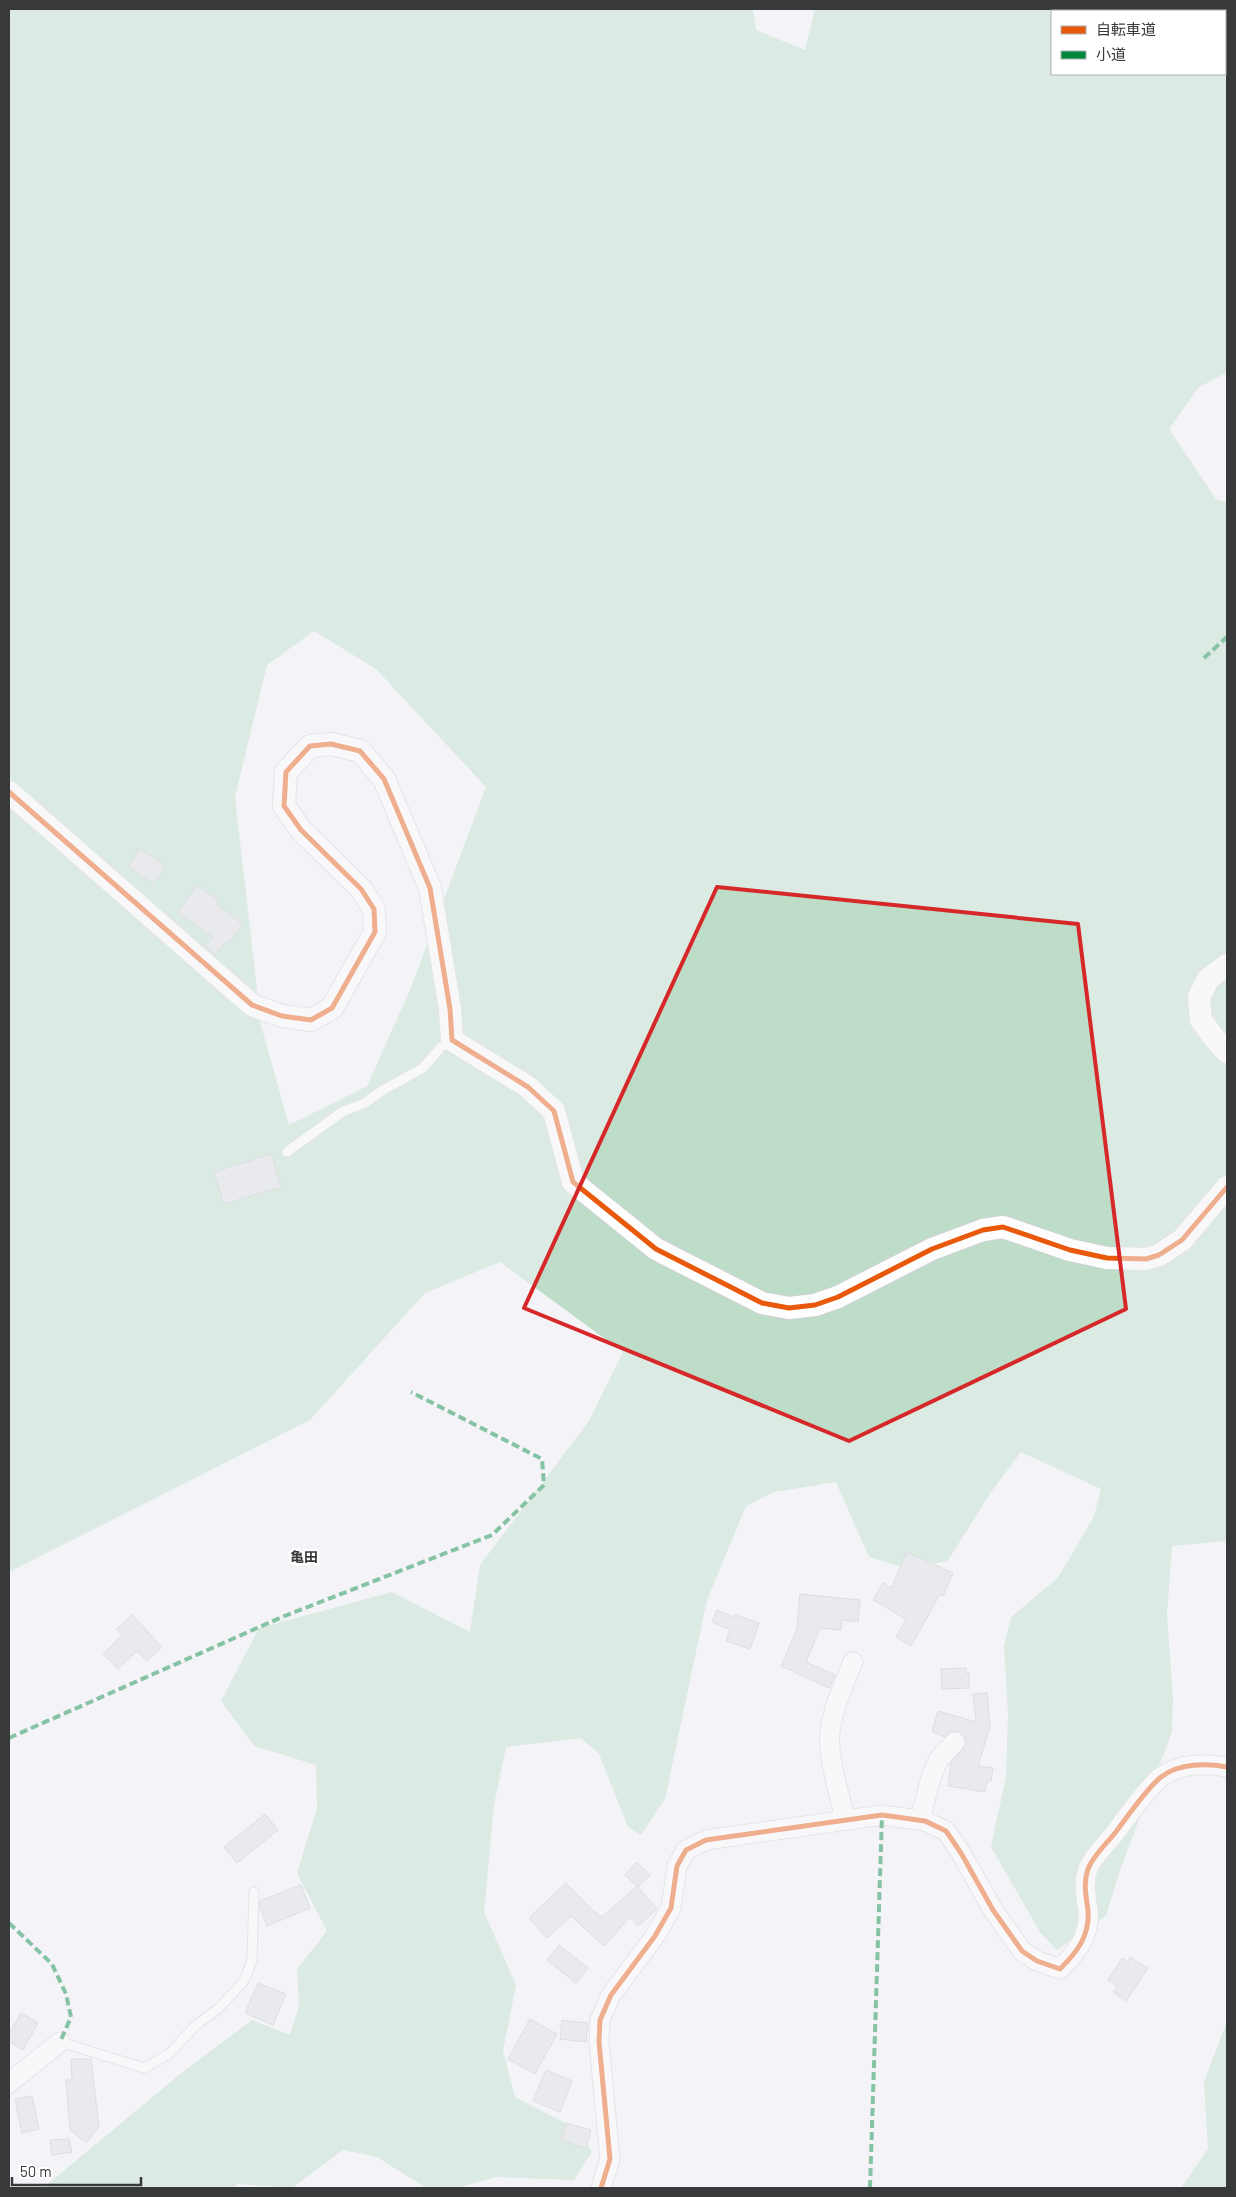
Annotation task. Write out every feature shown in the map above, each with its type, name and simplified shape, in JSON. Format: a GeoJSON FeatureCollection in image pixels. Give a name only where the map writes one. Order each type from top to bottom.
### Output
{"type":"FeatureCollection","features":[{"type":"Feature","properties":{"kind":"street"},"geometry":{"type":"LineString","coordinates":[[9,792],[252,1005],[282,1016],[311,1020],[332,1008],[375,932],[374,909],[361,889],[301,830],[284,806],[286,772],[310,746],[330,744],[360,751],[384,779],[430,888],[450,1009],[452,1040],[528,1087],[554,1111],[573,1182],[656,1249],[762,1303],[790,1308],[815,1305],[838,1298],[932,1249],[984,1230],[1003,1227],[1070,1250],[1108,1258],[1146,1259],[1159,1255],[1182,1240],[1227,1187]]}},
{"type":"Feature","properties":{"kind":"street"},"geometry":{"type":"LineString","coordinates":[[1227,964],[1208,979],[1200,997],[1201,1020],[1214,1039],[1227,1052]]}},
{"type":"Feature","properties":{"kind":"street"},"geometry":{"type":"LineString","coordinates":[[845,1820],[830,1748],[830,1733],[835,1707],[853,1662]]}},
{"type":"Feature","properties":{"kind":"street"},"geometry":{"type":"LineString","coordinates":[[920,1820],[935,1768],[940,1759],[955,1742]]}},
{"type":"Feature","properties":{"kind":"street"},"geometry":{"type":"LineString","coordinates":[[601,2188],[610,2159],[599,2042],[600,2020],[611,1995],[655,1936],[671,1908],[677,1866],[686,1850],[706,1840],[882,1815],[920,1820],[946,1831],[961,1853],[993,1910],[1022,1951],[1037,1961],[1060,1969],[1076,1952],[1086,1936],[1088,1912],[1084,1888],[1088,1868],[1134,1808],[1162,1777],[1175,1771],[1192,1766],[1210,1764],[1227,1767]]}},
{"type":"Feature","properties":{"kind":"street"},"geometry":{"type":"LineString","coordinates":[[9,2083],[60,2042]]}},
{"type":"Feature","properties":{"kind":"lane"},"geometry":{"type":"LineString","coordinates":[[287,1152],[342,1112],[365,1103],[383,1090],[424,1068],[441,1047],[452,1040]]}},
{"type":"Feature","properties":{"kind":"lane"},"geometry":{"type":"LineString","coordinates":[[60,2042],[144,2068],[170,2054],[195,2026],[219,2008],[244,1981],[252,1960],[254,1892]]}},
{"type":"Feature","properties":{"kind":"path"},"geometry":{"type":"LineString","coordinates":[[9,880],[99,871]]}},
{"type":"Feature","properties":{"kind":"highlighted area"},"geometry":{"type":"Polygon","coordinates":[[[717,887],[1078,924],[1126,1309],[849,1441],[524,1308],[717,887]]]}},
{"type":"Feature","properties":{"kind":"green space"},"geometry":{"type":"Polygon","coordinates":[[[9,9],[753,9],[756,30],[805,50],[815,9],[1227,9],[1227,372],[1198,388],[1169,429],[1216,499],[1227,503],[1227,1541],[1172,1546],[1167,1614],[1173,1698],[1172,1732],[1119,1873],[1106,1916],[1057,1950],[1040,1932],[991,1847],[1006,1777],[1008,1713],[1004,1647],[1011,1617],[1058,1578],[1094,1516],[1101,1489],[1021,1452],[991,1492],[947,1562],[899,1566],[869,1557],[836,1482],[774,1492],[746,1506],[707,1600],[665,1799],[641,1835],[628,1827],[599,1754],[581,1738],[506,1747],[494,1805],[484,1912],[516,1985],[503,2051],[515,2097],[577,2129],[592,2152],[574,2180],[497,2177],[456,2188],[426,2188],[377,2157],[343,2150],[292,2188],[237,2184],[234,2188],[43,2188],[179,2075],[252,2020],[290,2035],[299,2006],[297,1969],[327,1931],[297,1873],[317,1808],[316,1765],[254,1746],[221,1701],[259,1628],[392,1592],[470,1632],[480,1565],[589,1421],[623,1352],[500,1262],[425,1293],[310,1420],[9,1572],[9,9]],[[314,631],[267,665],[235,797],[261,1025],[289,1125],[367,1086],[410,990],[486,787],[376,669],[314,631]]]}},
{"type":"Feature","properties":{"kind":"green space"},"geometry":{"type":"Polygon","coordinates":[[[1227,2021],[1227,2188],[1181,2188],[1208,2149],[1204,2082],[1227,2021]]]}},
{"type":"Feature","properties":{"kind":"building"},"geometry":{"type":"Polygon","coordinates":[[[140,849],[166,866],[153,884],[128,866],[140,849]]]}},
{"type":"Feature","properties":{"kind":"building"},"geometry":{"type":"Polygon","coordinates":[[[197,885],[219,900],[216,904],[243,924],[228,943],[226,942],[215,954],[205,945],[213,937],[178,912],[197,885]]]}},
{"type":"Feature","properties":{"kind":"building"},"geometry":{"type":"Polygon","coordinates":[[[271,1154],[281,1187],[224,1204],[214,1172],[271,1154]]]}},
{"type":"Feature","properties":{"kind":"building"},"geometry":{"type":"Polygon","coordinates":[[[907,1552],[953,1573],[943,1596],[940,1594],[911,1646],[896,1637],[906,1619],[873,1600],[883,1583],[891,1588],[907,1552]]]}},
{"type":"Feature","properties":{"kind":"building"},"geometry":{"type":"Polygon","coordinates":[[[800,1594],[860,1600],[858,1622],[842,1620],[841,1630],[820,1628],[806,1662],[835,1675],[829,1688],[781,1666],[797,1629],[800,1594]]]}},
{"type":"Feature","properties":{"kind":"building"},"geometry":{"type":"Polygon","coordinates":[[[717,1610],[734,1617],[735,1615],[759,1623],[750,1649],[726,1641],[730,1630],[712,1622],[717,1610]]]}},
{"type":"Feature","properties":{"kind":"building"},"geometry":{"type":"Polygon","coordinates":[[[132,1615],[162,1647],[147,1661],[137,1651],[118,1669],[103,1654],[122,1635],[116,1629],[132,1615]]]}},
{"type":"Feature","properties":{"kind":"building"},"geometry":{"type":"Polygon","coordinates":[[[966,1668],[966,1673],[969,1672],[969,1688],[942,1689],[941,1669],[966,1668]]]}},
{"type":"Feature","properties":{"kind":"building"},"geometry":{"type":"Polygon","coordinates":[[[987,1693],[990,1726],[978,1766],[993,1768],[991,1781],[987,1781],[985,1792],[948,1786],[951,1762],[963,1749],[966,1739],[958,1731],[951,1731],[944,1737],[932,1731],[938,1711],[976,1722],[973,1694],[987,1693]]]}},
{"type":"Feature","properties":{"kind":"building"},"geometry":{"type":"Polygon","coordinates":[[[265,1814],[278,1830],[237,1863],[224,1847],[265,1814]]]}},
{"type":"Feature","properties":{"kind":"building"},"geometry":{"type":"Polygon","coordinates":[[[637,1862],[650,1875],[638,1887],[625,1875],[637,1862]]]}},
{"type":"Feature","properties":{"kind":"building"},"geometry":{"type":"Polygon","coordinates":[[[566,1883],[591,1909],[602,1917],[637,1886],[657,1909],[638,1926],[630,1917],[604,1946],[571,1916],[547,1938],[529,1918],[566,1883]]]}},
{"type":"Feature","properties":{"kind":"building"},"geometry":{"type":"Polygon","coordinates":[[[301,1885],[310,1908],[267,1926],[260,1908],[260,1901],[301,1885]]]}},
{"type":"Feature","properties":{"kind":"building"},"geometry":{"type":"Polygon","coordinates":[[[559,1945],[588,1968],[576,1983],[547,1960],[559,1945]]]}},
{"type":"Feature","properties":{"kind":"building"},"geometry":{"type":"Polygon","coordinates":[[[1130,1957],[1148,1968],[1126,2001],[1113,1992],[1117,1986],[1108,1980],[1122,1958],[1128,1962],[1130,1957]]]}},
{"type":"Feature","properties":{"kind":"building"},"geometry":{"type":"Polygon","coordinates":[[[258,1983],[286,1994],[273,2025],[245,2013],[258,1983]]]}},
{"type":"Feature","properties":{"kind":"building"},"geometry":{"type":"Polygon","coordinates":[[[21,2013],[38,2023],[23,2050],[9,2041],[9,2034],[21,2013]]]}},
{"type":"Feature","properties":{"kind":"building"},"geometry":{"type":"Polygon","coordinates":[[[530,2019],[557,2034],[535,2074],[508,2059],[530,2019]]]}},
{"type":"Feature","properties":{"kind":"building"},"geometry":{"type":"Polygon","coordinates":[[[562,2020],[588,2023],[586,2042],[560,2039],[562,2020]]]}},
{"type":"Feature","properties":{"kind":"building"},"geometry":{"type":"Polygon","coordinates":[[[71,2059],[91,2059],[99,2127],[86,2143],[70,2130],[66,2080],[72,2080],[71,2059]]]}},
{"type":"Feature","properties":{"kind":"building"},"geometry":{"type":"Polygon","coordinates":[[[546,2070],[572,2081],[560,2112],[533,2101],[546,2070]]]}},
{"type":"Feature","properties":{"kind":"building"},"geometry":{"type":"Polygon","coordinates":[[[32,2096],[39,2129],[22,2133],[15,2099],[32,2096]]]}},
{"type":"Feature","properties":{"kind":"building"},"geometry":{"type":"Polygon","coordinates":[[[566,2123],[591,2130],[586,2148],[561,2140],[566,2123]]]}},
{"type":"Feature","properties":{"kind":"building"},"geometry":{"type":"Polygon","coordinates":[[[69,2139],[72,2152],[52,2155],[50,2140],[69,2139]]]}},
{"type":"Feature","properties":{"kind":"marked path"},"geometry":{"type":"LineString","coordinates":[[1204,658],[1227,637]]}},
{"type":"Feature","properties":{"kind":"marked path"},"geometry":{"type":"LineString","coordinates":[[9,1738],[282,1617],[492,1535],[544,1485],[542,1459],[411,1392]]}},
{"type":"Feature","properties":{"kind":"marked path"},"geometry":{"type":"LineString","coordinates":[[870,2188],[882,1815]]}},
{"type":"Feature","properties":{"kind":"marked path"},"geometry":{"type":"LineString","coordinates":[[9,1923],[52,1964],[66,1994],[71,2017],[60,2042]]}},
{"type":"Feature","properties":{"kind":"cycle path"},"geometry":{"type":"LineString","coordinates":[[9,792],[252,1005],[282,1016],[311,1020],[332,1008],[375,932],[374,909],[361,889],[301,830],[284,806],[286,772],[310,746],[331,744],[360,751],[384,779],[430,888],[450,1009],[452,1040],[528,1087],[554,1111],[573,1182],[656,1249],[762,1303],[789,1308],[815,1305],[838,1297],[932,1249],[983,1230],[1003,1227],[1070,1250],[1107,1258],[1146,1259],[1159,1255],[1182,1240],[1227,1187]]}},
{"type":"Feature","properties":{"kind":"cycle path"},"geometry":{"type":"LineString","coordinates":[[601,2188],[610,2159],[599,2042],[600,2020],[611,1995],[655,1936],[671,1908],[677,1866],[686,1850],[706,1840],[882,1815],[925,1821],[946,1831],[961,1853],[993,1910],[1022,1951],[1037,1961],[1060,1969],[1077,1950],[1085,1936],[1088,1919],[1085,1884],[1090,1864],[1143,1796],[1161,1777],[1176,1769],[1193,1765],[1227,1767]]}},
{"type":"Feature","properties":{"kind":"district","name":"亀田"},"geometry":{"type":"Point","coordinates":[304,1556]}}]}
